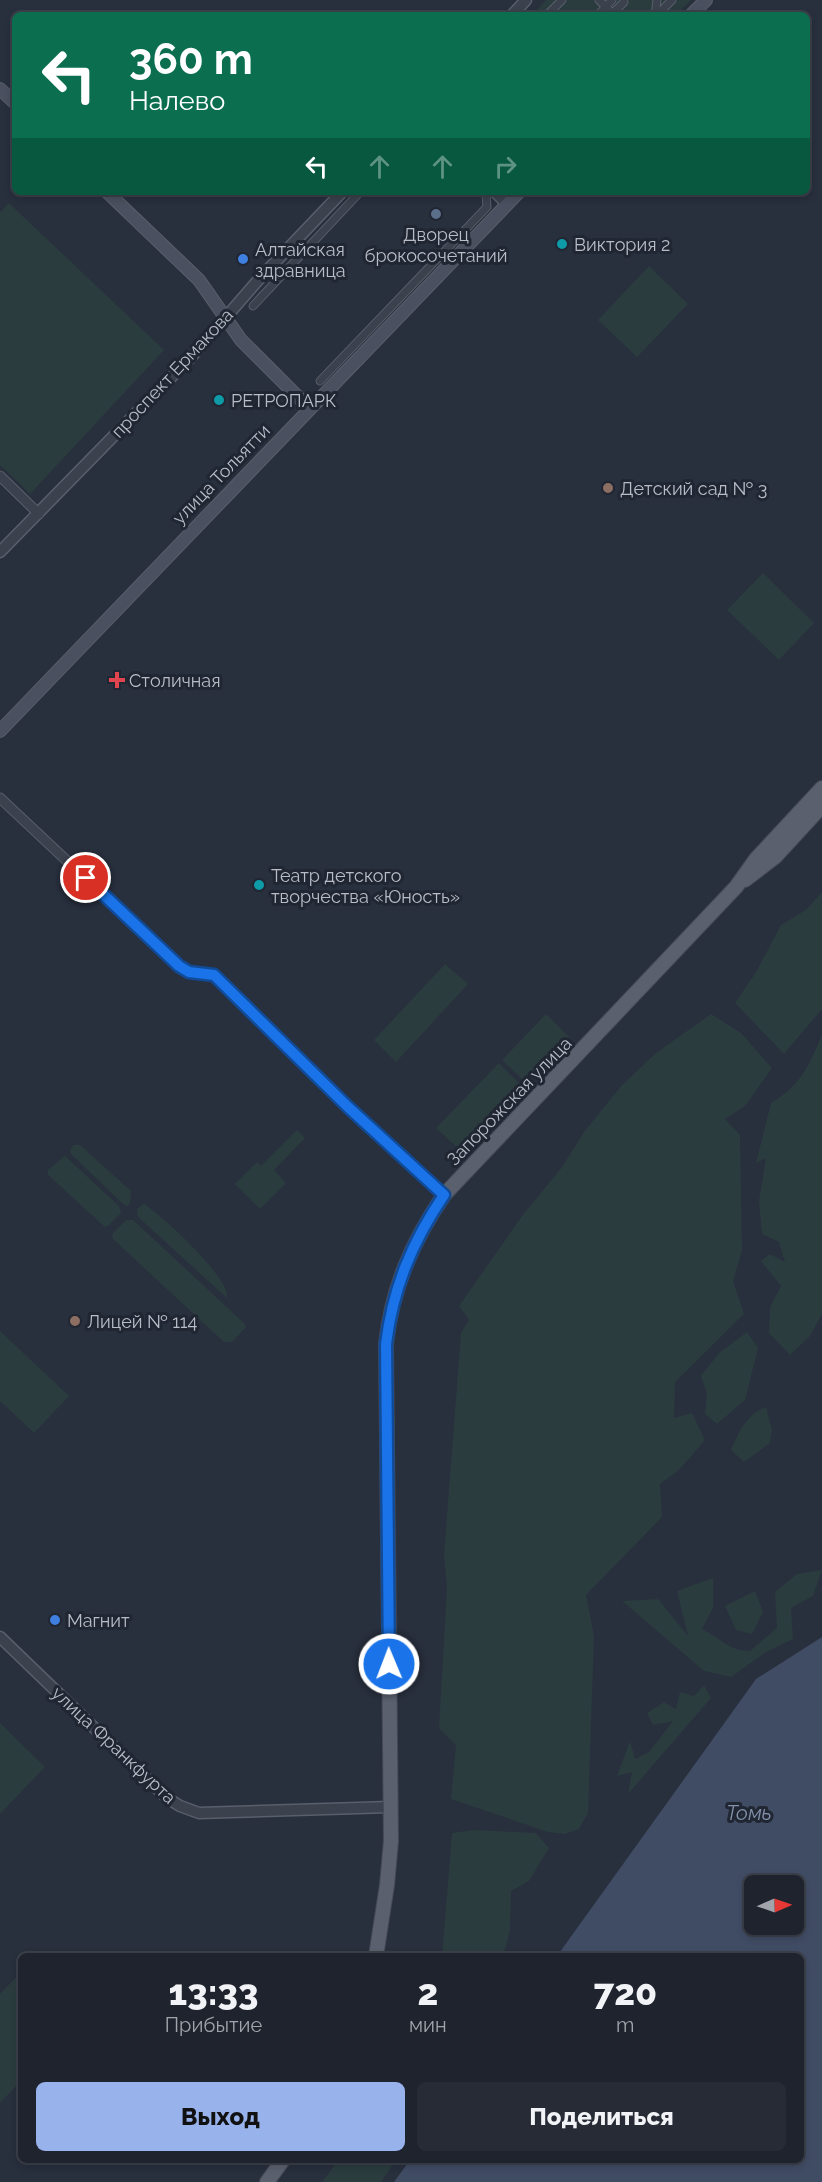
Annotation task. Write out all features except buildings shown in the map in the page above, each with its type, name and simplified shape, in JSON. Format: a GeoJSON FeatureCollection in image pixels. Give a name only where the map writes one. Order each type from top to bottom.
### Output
{"type":"FeatureCollection","features":[{"type":"Feature","properties":{"kind":"main road"},"geometry":{"type":"LineString","coordinates":[[694,12],[706,0]]}},
{"type":"Feature","properties":{"kind":"main road"},"geometry":{"type":"LineString","coordinates":[[0,89],[12,101]]}},
{"type":"Feature","properties":{"kind":"main road"},"geometry":{"type":"LineString","coordinates":[[110,195],[199,280],[254,355],[309,408]]}},
{"type":"Feature","properties":{"kind":"main road","name":"улица Тольятти"},"geometry":{"type":"LineString","coordinates":[[0,731],[516,195]]}},
{"type":"Feature","properties":{"kind":"main road","name":"Запорожская улица"},"geometry":{"type":"LineString","coordinates":[[376,1953],[387,1885],[390,1807],[386,1344],[390,1310],[400,1273],[418,1235],[444,1195],[736,887],[761,853],[822,788]]}},
{"type":"Feature","properties":{"kind":"main road","name":"Запорожская улица"},"geometry":{"type":"LineString","coordinates":[[736,887],[775,857],[822,806]]}},
{"type":"Feature","properties":{"kind":"main road"},"geometry":{"type":"LineString","coordinates":[[267,2182],[281,2163]]}},
{"type":"Feature","properties":{"kind":"street"},"geometry":{"type":"LineString","coordinates":[[515,12],[526,0]]}},
{"type":"Feature","properties":{"kind":"street"},"geometry":{"type":"LineString","coordinates":[[550,12],[562,0]]}},
{"type":"Feature","properties":{"kind":"street"},"geometry":{"type":"LineString","coordinates":[[598,0],[610,12]]}},
{"type":"Feature","properties":{"kind":"street"},"geometry":{"type":"LineString","coordinates":[[601,12],[612,0]]}},
{"type":"Feature","properties":{"kind":"street"},"geometry":{"type":"LineString","coordinates":[[659,12],[672,0]]}},
{"type":"Feature","properties":{"kind":"street"},"geometry":{"type":"LineString","coordinates":[[616,12],[624,2]]}},
{"type":"Feature","properties":{"kind":"street","name":"проспект Ермакова"},"geometry":{"type":"LineString","coordinates":[[0,552],[185,363],[226,315],[339,195]]}},
{"type":"Feature","properties":{"kind":"street"},"geometry":{"type":"LineString","coordinates":[[253,306],[357,195]]}},
{"type":"Feature","properties":{"kind":"street"},"geometry":{"type":"LineString","coordinates":[[320,381],[487,207],[486,195]]}},
{"type":"Feature","properties":{"kind":"street"},"geometry":{"type":"LineString","coordinates":[[498,195],[507,204]]}},
{"type":"Feature","properties":{"kind":"street"},"geometry":{"type":"LineString","coordinates":[[0,476],[39,514]]}},
{"type":"Feature","properties":{"kind":"street"},"geometry":{"type":"LineString","coordinates":[[0,798],[179,966],[189,972],[214,975],[348,1107],[444,1195]]}},
{"type":"Feature","properties":{"kind":"street","name":"улица Франкфурта"},"geometry":{"type":"LineString","coordinates":[[0,1637],[166,1798],[186,1809],[200,1813],[390,1807]]}},
{"type":"Feature","properties":{"kind":"shaded area"},"geometry":{"type":"Polygon","coordinates":[[[546,0],[691,0],[679,12],[535,12],[546,0]]]}},
{"type":"Feature","properties":{"kind":"shaded area"},"geometry":{"type":"Polygon","coordinates":[[[9,203],[164,350],[30,494],[0,465],[0,212],[9,203]]]}},
{"type":"Feature","properties":{"kind":"shaded area"},"geometry":{"type":"Polygon","coordinates":[[[649,266],[688,304],[637,357],[598,320],[649,266]]]}},
{"type":"Feature","properties":{"kind":"shaded area"},"geometry":{"type":"Polygon","coordinates":[[[763,573],[814,623],[779,660],[727,610],[763,573]]]}},
{"type":"Feature","properties":{"kind":"shaded area"},"geometry":{"type":"Polygon","coordinates":[[[822,892],[822,1009],[784,1054],[735,1003],[756,972],[781,925],[807,909],[822,892]]]}},
{"type":"Feature","properties":{"kind":"shaded area"},"geometry":{"type":"Polygon","coordinates":[[[445,964],[468,984],[396,1062],[374,1040],[445,964]]]}},
{"type":"Feature","properties":{"kind":"shaded area"},"geometry":{"type":"Polygon","coordinates":[[[546,1014],[569,1037],[527,1084],[502,1060],[546,1014]]]}},
{"type":"Feature","properties":{"kind":"shaded area"},"geometry":{"type":"Polygon","coordinates":[[[711,1014],[741,1033],[772,1068],[745,1106],[725,1119],[740,1135],[742,1251],[733,1281],[744,1314],[675,1382],[674,1418],[692,1413],[705,1440],[680,1469],[660,1484],[662,1517],[586,1595],[594,1636],[588,1813],[579,1829],[565,1834],[548,1832],[451,1799],[456,1745],[439,1728],[447,1587],[444,1554],[461,1333],[469,1320],[459,1306],[522,1216],[562,1167],[584,1132],[622,1085],[656,1053],[711,1014]]]}},
{"type":"Feature","properties":{"kind":"shaded area"},"geometry":{"type":"Polygon","coordinates":[[[822,1035],[822,1314],[810,1336],[790,1355],[769,1333],[770,1307],[781,1286],[761,1261],[770,1254],[785,1262],[779,1242],[762,1234],[759,1201],[766,1158],[756,1163],[771,1103],[790,1089],[803,1074],[822,1035]]]}},
{"type":"Feature","properties":{"kind":"shaded area"},"geometry":{"type":"Polygon","coordinates":[[[499,1063],[523,1087],[462,1152],[436,1128],[499,1063]]]}},
{"type":"Feature","properties":{"kind":"shaded area"},"geometry":{"type":"Polygon","coordinates":[[[297,1130],[305,1138],[274,1170],[286,1183],[260,1209],[235,1184],[257,1162],[261,1166],[297,1130]]]}},
{"type":"Feature","properties":{"kind":"shaded area"},"geometry":{"type":"Polygon","coordinates":[[[74,1145],[80,1145],[131,1191],[130,1203],[127,1206],[71,1154],[70,1150],[74,1145]]]}},
{"type":"Feature","properties":{"kind":"shaded area"},"geometry":{"type":"Polygon","coordinates":[[[65,1156],[119,1206],[121,1213],[108,1226],[105,1227],[48,1175],[48,1170],[65,1156]]]}},
{"type":"Feature","properties":{"kind":"shaded area"},"geometry":{"type":"Polygon","coordinates":[[[144,1204],[208,1263],[226,1289],[227,1298],[138,1217],[137,1209],[144,1204]]]}},
{"type":"Feature","properties":{"kind":"shaded area"},"geometry":{"type":"Polygon","coordinates":[[[126,1220],[133,1220],[244,1323],[246,1327],[232,1342],[224,1342],[113,1239],[112,1234],[126,1220]]]}},
{"type":"Feature","properties":{"kind":"shaded area"},"geometry":{"type":"Polygon","coordinates":[[[0,1331],[69,1396],[34,1433],[0,1401],[0,1331]]]}},
{"type":"Feature","properties":{"kind":"shaded area"},"geometry":{"type":"Polygon","coordinates":[[[747,1332],[758,1348],[745,1400],[717,1424],[705,1414],[707,1394],[701,1376],[719,1353],[747,1332]]]}},
{"type":"Feature","properties":{"kind":"shaded area"},"geometry":{"type":"Polygon","coordinates":[[[766,1407],[772,1430],[770,1443],[744,1462],[731,1450],[749,1419],[766,1407]]]}},
{"type":"Feature","properties":{"kind":"shaded area"},"geometry":{"type":"Polygon","coordinates":[[[822,1570],[813,1596],[791,1608],[793,1639],[766,1652],[731,1677],[704,1671],[622,1601],[658,1599],[688,1636],[677,1591],[713,1578],[713,1608],[702,1629],[735,1649],[750,1651],[777,1628],[775,1592],[797,1574],[822,1570]]]}},
{"type":"Feature","properties":{"kind":"shaded area"},"geometry":{"type":"Polygon","coordinates":[[[755,1591],[763,1612],[752,1634],[736,1630],[725,1606],[755,1591]]]}},
{"type":"Feature","properties":{"kind":"shaded area"},"geometry":{"type":"Polygon","coordinates":[[[704,1685],[711,1698],[628,1794],[632,1772],[617,1776],[630,1741],[635,1759],[649,1752],[673,1721],[653,1725],[647,1713],[664,1702],[676,1709],[680,1692],[694,1696],[704,1685]]]}},
{"type":"Feature","properties":{"kind":"shaded area"},"geometry":{"type":"Polygon","coordinates":[[[0,1723],[45,1767],[0,1814],[0,1723]]]}},
{"type":"Feature","properties":{"kind":"shaded area"},"geometry":{"type":"Polygon","coordinates":[[[473,1830],[536,1833],[549,1848],[529,1881],[511,1891],[510,1930],[504,1953],[442,1953],[452,1833],[473,1830]]]}},
{"type":"Feature","properties":{"kind":"shaded area"},"geometry":{"type":"Polygon","coordinates":[[[18,1975],[18,2084],[0,2103],[0,1994],[18,1975]]]}},
{"type":"Feature","properties":{"kind":"shaded area"},"geometry":{"type":"Polygon","coordinates":[[[337,2163],[394,2163],[381,2182],[322,2182],[337,2163]]]}},
{"type":"Feature","properties":{"kind":"water","name":"Томь"},"geometry":{"type":"Polygon","coordinates":[[[822,1637],[822,2182],[394,2182],[408,2163],[804,2163],[804,1953],[559,1953],[756,1679],[822,1637]]]}},
{"type":"Feature","properties":{"kind":"place","name":"Дворец брокосочетаний"},"geometry":{"type":"Point","coordinates":[436,214]}},
{"type":"Feature","properties":{"kind":"place","name":"Виктория 2"},"geometry":{"type":"Point","coordinates":[562,244]}},
{"type":"Feature","properties":{"kind":"place","name":"Алтайская здравница"},"geometry":{"type":"Point","coordinates":[243,259]}},
{"type":"Feature","properties":{"kind":"place","name":"РЕТРОПАРК"},"geometry":{"type":"Point","coordinates":[219,400]}},
{"type":"Feature","properties":{"kind":"place","name":"Детский сад № 3"},"geometry":{"type":"Point","coordinates":[608,488]}},
{"type":"Feature","properties":{"kind":"place","name":"Столичная"},"geometry":{"type":"Point","coordinates":[117,680]}},
{"type":"Feature","properties":{"kind":"place","name":"Театр детского творчества «Юность»"},"geometry":{"type":"Point","coordinates":[259,885]}},
{"type":"Feature","properties":{"kind":"place","name":"Лицей № 114"},"geometry":{"type":"Point","coordinates":[75,1321]}},
{"type":"Feature","properties":{"kind":"place","name":"Магнит"},"geometry":{"type":"Point","coordinates":[55,1620]}},
{"type":"Feature","properties":{"kind":"route"},"geometry":{"type":"LineString","coordinates":[[86,878],[179,966],[189,972],[214,975],[348,1107],[444,1195],[418,1235],[400,1273],[390,1310],[386,1344],[389,1664]]}}]}
